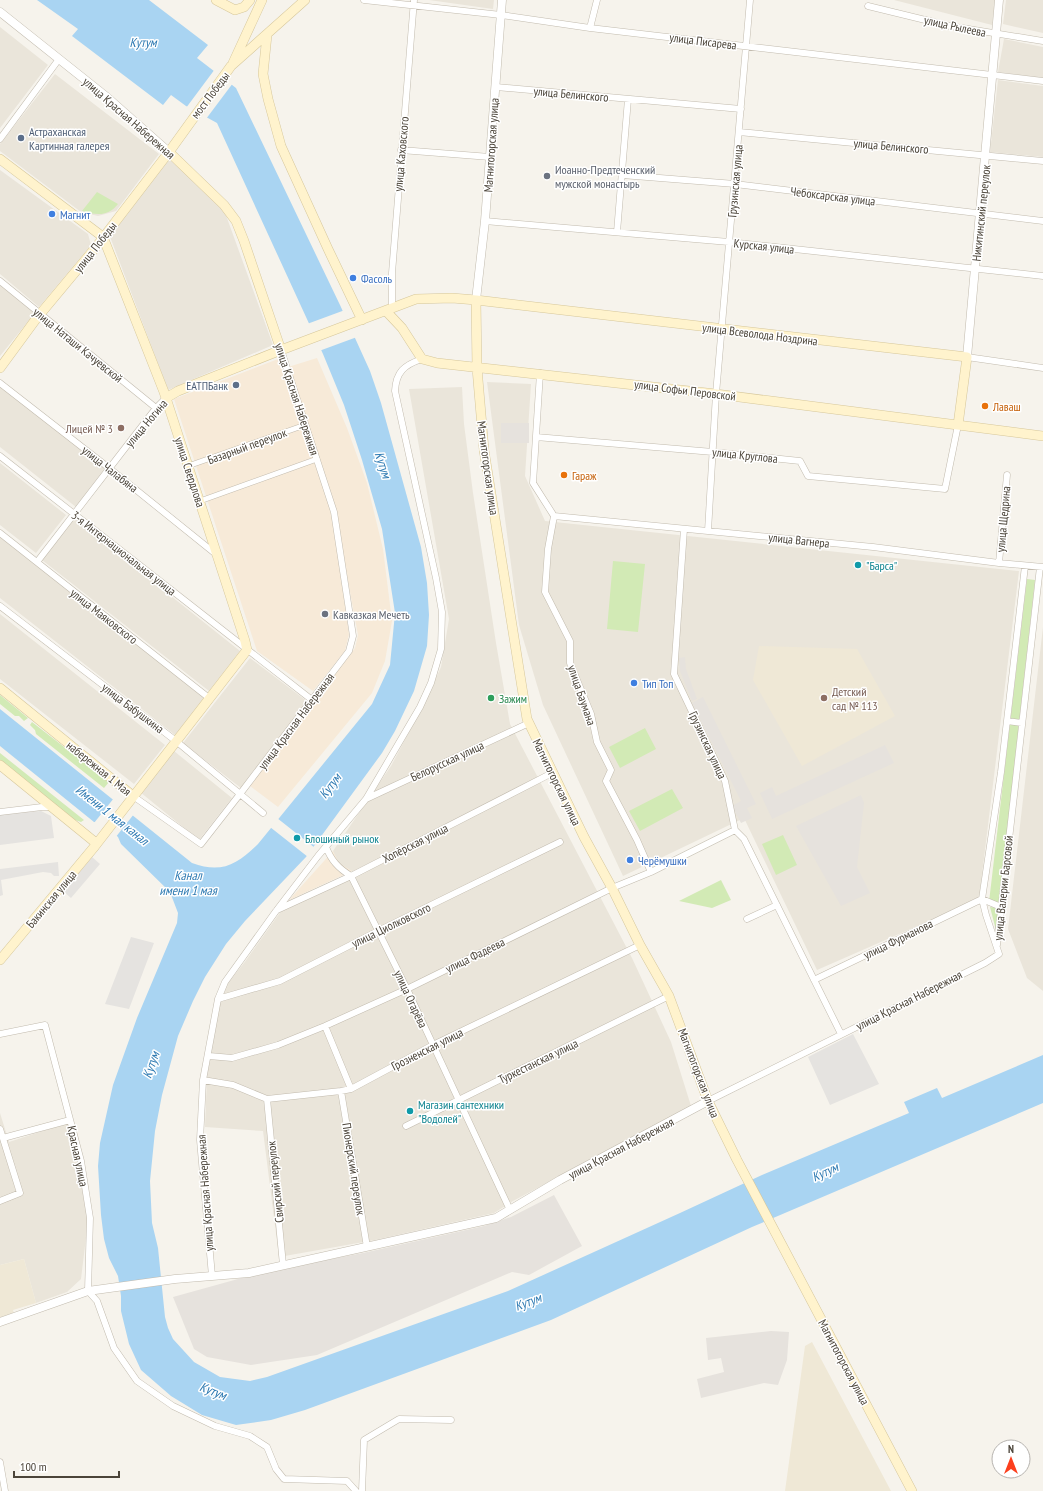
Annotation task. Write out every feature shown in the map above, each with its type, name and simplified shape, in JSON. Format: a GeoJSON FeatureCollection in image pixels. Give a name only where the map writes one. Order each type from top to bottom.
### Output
{"type":"FeatureCollection","features":[{"type":"Feature","properties":{"kind":"main road"},"geometry":{"type":"LineString","coordinates":[[216,0],[235,10],[244,7],[250,0]]}},
{"type":"Feature","properties":{"kind":"main road"},"geometry":{"type":"LineString","coordinates":[[232,66],[262,0]]}},
{"type":"Feature","properties":{"kind":"main road"},"geometry":{"type":"LineString","coordinates":[[232,66],[305,0]]}},
{"type":"Feature","properties":{"kind":"main road"},"geometry":{"type":"LineString","coordinates":[[267,35],[263,74],[268,99],[281,146],[328,249],[358,321],[389,309],[422,359]]}},
{"type":"Feature","properties":{"kind":"main road","name":"мост Победы"},"geometry":{"type":"LineString","coordinates":[[188,124],[232,66]]}},
{"type":"Feature","properties":{"kind":"main road","name":"улица Победы"},"geometry":{"type":"LineString","coordinates":[[0,368],[40,314],[96,247],[169,152],[188,124]]}},
{"type":"Feature","properties":{"kind":"main road","name":"улица Красная Набережная"},"geometry":{"type":"LineString","coordinates":[[169,152],[224,205],[236,221],[281,350]]}},
{"type":"Feature","properties":{"kind":"main road"},"geometry":{"type":"LineString","coordinates":[[0,159],[103,237]]}},
{"type":"Feature","properties":{"kind":"main road","name":"улица Свердлова"},"geometry":{"type":"LineString","coordinates":[[103,237],[166,398],[247,650]]}},
{"type":"Feature","properties":{"kind":"main road","name":"улица Всеволода Ноздрина"},"geometry":{"type":"LineString","coordinates":[[389,309],[420,298],[476,300],[967,357]]}},
{"type":"Feature","properties":{"kind":"main road","name":"Магнитогорская улица"},"geometry":{"type":"LineString","coordinates":[[476,300],[477,368],[484,450],[527,719],[584,837],[612,888],[640,945],[669,996],[708,1101],[736,1160],[912,1491]]}},
{"type":"Feature","properties":{"kind":"main road","name":"улица Ногина"},"geometry":{"type":"LineString","coordinates":[[166,398],[178,391],[358,321]]}},
{"type":"Feature","properties":{"kind":"main road","name":"Никитинский переулок"},"geometry":{"type":"LineString","coordinates":[[958,425],[967,357]]}},
{"type":"Feature","properties":{"kind":"main road","name":"улица Софьи Перовской"},"geometry":{"type":"LineString","coordinates":[[422,359],[437,363],[477,368],[540,373],[716,394],[1043,436]]}},
{"type":"Feature","properties":{"kind":"main road"},"geometry":{"type":"LineString","coordinates":[[131,799],[247,650]]}},
{"type":"Feature","properties":{"kind":"main road","name":"набережная 1 Мая"},"geometry":{"type":"LineString","coordinates":[[0,688],[131,799]]}},
{"type":"Feature","properties":{"kind":"main road"},"geometry":{"type":"LineString","coordinates":[[0,765],[52,807],[99,840]]}},
{"type":"Feature","properties":{"kind":"main road","name":"Бакинская улица"},"geometry":{"type":"LineString","coordinates":[[0,960],[50,902],[131,799]]}},
{"type":"Feature","properties":{"kind":"street","name":"улица Писарева"},"geometry":{"type":"LineString","coordinates":[[364,0],[414,3],[590,28],[1043,81]]}},
{"type":"Feature","properties":{"kind":"street","name":"Магнитогорская улица"},"geometry":{"type":"LineString","coordinates":[[476,300],[485,221],[502,0]]}},
{"type":"Feature","properties":{"kind":"street"},"geometry":{"type":"LineString","coordinates":[[590,28],[597,0]]}},
{"type":"Feature","properties":{"kind":"street","name":"Грузинская улица"},"geometry":{"type":"LineString","coordinates":[[708,530],[716,394],[750,0]]}},
{"type":"Feature","properties":{"kind":"street","name":"Никитинский переулок"},"geometry":{"type":"LineString","coordinates":[[967,357],[1000,0]]}},
{"type":"Feature","properties":{"kind":"street","name":"улица Каховского"},"geometry":{"type":"LineString","coordinates":[[389,309],[414,3]]}},
{"type":"Feature","properties":{"kind":"street","name":"улица Рылеева"},"geometry":{"type":"LineString","coordinates":[[868,6],[950,26],[1043,41]]}},
{"type":"Feature","properties":{"kind":"street","name":"улица Красная Набережная"},"geometry":{"type":"LineString","coordinates":[[0,12],[108,98],[169,152]]}},
{"type":"Feature","properties":{"kind":"street"},"geometry":{"type":"LineString","coordinates":[[0,139],[59,59]]}},
{"type":"Feature","properties":{"kind":"street","name":"улица Белинского"},"geometry":{"type":"LineString","coordinates":[[496,87],[741,109]]}},
{"type":"Feature","properties":{"kind":"street"},"geometry":{"type":"LineString","coordinates":[[617,232],[628,99]]}},
{"type":"Feature","properties":{"kind":"street","name":"улица Белинского"},"geometry":{"type":"LineString","coordinates":[[739,132],[1043,161]]}},
{"type":"Feature","properties":{"kind":"street"},"geometry":{"type":"LineString","coordinates":[[401,150],[490,157]]}},
{"type":"Feature","properties":{"kind":"street","name":"Чебоксарская улица"},"geometry":{"type":"LineString","coordinates":[[622,175],[735,184],[1043,221]]}},
{"type":"Feature","properties":{"kind":"street","name":"Курская улица"},"geometry":{"type":"LineString","coordinates":[[485,221],[729,242],[1043,276]]}},
{"type":"Feature","properties":{"kind":"street","name":"улица Наташи Качуевской"},"geometry":{"type":"LineString","coordinates":[[0,280],[156,408]]}},
{"type":"Feature","properties":{"kind":"street","name":"улица Красная Набережная"},"geometry":{"type":"LineString","coordinates":[[200,844],[312,700],[348,651],[353,636],[334,512],[281,350]]}},
{"type":"Feature","properties":{"kind":"street","name":"улица Всеволода Ноздрина"},"geometry":{"type":"LineString","coordinates":[[967,357],[1043,368]]}},
{"type":"Feature","properties":{"kind":"street","name":"улица Красная Набережная"},"geometry":{"type":"LineString","coordinates":[[212,1276],[200,1140],[203,1080],[218,999],[226,982],[276,911],[366,799],[420,707],[431,683],[441,649],[442,612],[436,578],[395,391],[395,379],[403,369],[410,363],[422,359]]}},
{"type":"Feature","properties":{"kind":"street"},"geometry":{"type":"LineString","coordinates":[[540,373],[533,483],[554,516]]}},
{"type":"Feature","properties":{"kind":"street","name":"улица Чалабяна"},"geometry":{"type":"LineString","coordinates":[[0,383],[218,556]]}},
{"type":"Feature","properties":{"kind":"street","name":"улица Ногина"},"geometry":{"type":"LineString","coordinates":[[37,562],[156,408],[166,398]]}},
{"type":"Feature","properties":{"kind":"street","name":"Базарный переулок"},"geometry":{"type":"LineString","coordinates":[[188,466],[305,425]]}},
{"type":"Feature","properties":{"kind":"street","name":"улица Круглова"},"geometry":{"type":"LineString","coordinates":[[536,437],[800,461],[808,476],[945,489],[958,425]]}},
{"type":"Feature","properties":{"kind":"street","name":"3-я Интернациональная улица"},"geometry":{"type":"LineString","coordinates":[[0,456],[312,700]]}},
{"type":"Feature","properties":{"kind":"street"},"geometry":{"type":"LineString","coordinates":[[200,501],[317,459]]}},
{"type":"Feature","properties":{"kind":"street","name":"улица Щедрина"},"geometry":{"type":"LineString","coordinates":[[999,563],[1007,475]]}},
{"type":"Feature","properties":{"kind":"street","name":"улица Вагнера"},"geometry":{"type":"LineString","coordinates":[[554,516],[873,547],[1041,567]]}},
{"type":"Feature","properties":{"kind":"street","name":"улица Баумана"},"geometry":{"type":"LineString","coordinates":[[554,516],[548,549],[544,592],[570,641],[570,663],[591,714],[597,742],[610,770],[606,781],[637,840],[651,872]]}},
{"type":"Feature","properties":{"kind":"street","name":"Грузинская улица"},"geometry":{"type":"LineString","coordinates":[[684,529],[674,674],[725,781],[735,830],[744,839],[841,1034]]}},
{"type":"Feature","properties":{"kind":"street","name":"улица Маяковского"},"geometry":{"type":"LineString","coordinates":[[0,533],[209,698]]}},
{"type":"Feature","properties":{"kind":"street","name":"улица Валерии Барсовой"},"geometry":{"type":"LineString","coordinates":[[997,946],[982,899],[1007,722],[1025,566]]}},
{"type":"Feature","properties":{"kind":"street","name":"улица Валерии Барсовой"},"geometry":{"type":"LineString","coordinates":[[997,946],[1041,567]]}},
{"type":"Feature","properties":{"kind":"street","name":"улица Бабушкина"},"geometry":{"type":"LineString","coordinates":[[0,606],[176,741],[263,813]]}},
{"type":"Feature","properties":{"kind":"street"},"geometry":{"type":"LineString","coordinates":[[1007,722],[1022,723]]}},
{"type":"Feature","properties":{"kind":"street","name":"Белорусская улица"},"geometry":{"type":"LineString","coordinates":[[366,799],[529,723]]}},
{"type":"Feature","properties":{"kind":"street","name":"Хопёрская улица"},"geometry":{"type":"LineString","coordinates":[[276,911],[351,876],[552,773]]}},
{"type":"Feature","properties":{"kind":"street","name":"набережная 1 Мая"},"geometry":{"type":"LineString","coordinates":[[131,799],[200,844]]}},
{"type":"Feature","properties":{"kind":"street"},"geometry":{"type":"LineString","coordinates":[[0,812],[52,807]]}},
{"type":"Feature","properties":{"kind":"street","name":"улица Фадеева"},"geometry":{"type":"LineString","coordinates":[[208,1056],[232,1058],[278,1045],[325,1026],[407,989],[612,888],[651,872],[735,830]]}},
{"type":"Feature","properties":{"kind":"street","name":"улица Циолковского"},"geometry":{"type":"LineString","coordinates":[[218,999],[280,981],[378,931],[560,842]]}},
{"type":"Feature","properties":{"kind":"street"},"geometry":{"type":"LineString","coordinates":[[326,847],[330,857],[340,870],[351,876]]}},
{"type":"Feature","properties":{"kind":"street","name":"улица Огарёва"},"geometry":{"type":"LineString","coordinates":[[351,876],[407,989],[510,1210]]}},
{"type":"Feature","properties":{"kind":"street"},"geometry":{"type":"LineString","coordinates":[[982,899],[1001,907]]}},
{"type":"Feature","properties":{"kind":"street","name":"улица Фурманова"},"geometry":{"type":"LineString","coordinates":[[814,980],[982,899]]}},
{"type":"Feature","properties":{"kind":"street"},"geometry":{"type":"LineString","coordinates":[[747,919],[777,905]]}},
{"type":"Feature","properties":{"kind":"street","name":"Грозненская улица"},"geometry":{"type":"LineString","coordinates":[[203,1080],[233,1085],[267,1098],[351,1089],[433,1045],[640,945]]}},
{"type":"Feature","properties":{"kind":"street","name":"улица Красная Набережная"},"geometry":{"type":"LineString","coordinates":[[0,1322],[88,1291],[175,1279],[250,1272],[496,1218],[560,1180],[708,1101],[984,963],[999,954],[997,946]]}},
{"type":"Feature","properties":{"kind":"street","name":"Туркестанская улица"},"geometry":{"type":"LineString","coordinates":[[406,1126],[669,996]]}},
{"type":"Feature","properties":{"kind":"street","name":"Красная улица"},"geometry":{"type":"LineString","coordinates":[[0,1034],[45,1025],[81,1161],[90,1218],[88,1291]]}},
{"type":"Feature","properties":{"kind":"street"},"geometry":{"type":"LineString","coordinates":[[325,1026],[351,1089]]}},
{"type":"Feature","properties":{"kind":"street","name":"Пионерский переулок"},"geometry":{"type":"LineString","coordinates":[[341,1091],[367,1246]]}},
{"type":"Feature","properties":{"kind":"street","name":"Свирский переулок"},"geometry":{"type":"LineString","coordinates":[[267,1098],[283,1265]]}},
{"type":"Feature","properties":{"kind":"street"},"geometry":{"type":"LineString","coordinates":[[3,1138],[70,1120]]}},
{"type":"Feature","properties":{"kind":"street"},"geometry":{"type":"LineString","coordinates":[[0,1129],[20,1193],[0,1201]]}},
{"type":"Feature","properties":{"kind":"street"},"geometry":{"type":"LineString","coordinates":[[88,1291],[97,1302],[114,1348],[137,1381],[173,1406],[215,1426],[250,1436],[267,1447],[276,1469],[284,1479],[347,1481],[356,1491]]}},
{"type":"Feature","properties":{"kind":"street"},"geometry":{"type":"LineString","coordinates":[[362,1491],[364,1440],[399,1419],[451,1420]]}},
{"type":"Feature","properties":{"kind":"street"},"geometry":{"type":"LineString","coordinates":[[0,1462],[5,1491]]}},
{"type":"Feature","properties":{"kind":"shaded area"},"geometry":{"type":"Polygon","coordinates":[[[429,0],[494,0],[493,9],[429,0]]]}},
{"type":"Feature","properties":{"kind":"shaded area"},"geometry":{"type":"Polygon","coordinates":[[[894,0],[995,0],[992,25],[894,0]]]}},
{"type":"Feature","properties":{"kind":"shaded area"},"geometry":{"type":"Polygon","coordinates":[[[1006,0],[1043,0],[1043,33],[1003,24],[1006,0]]]}},
{"type":"Feature","properties":{"kind":"shaded area"},"geometry":{"type":"Polygon","coordinates":[[[0,27],[48,65],[0,128],[0,27]]]}},
{"type":"Feature","properties":{"kind":"shaded area"},"geometry":{"type":"Polygon","coordinates":[[[1004,39],[1043,47],[1043,78],[998,72],[1004,39]]]}},
{"type":"Feature","properties":{"kind":"shaded area"},"geometry":{"type":"Polygon","coordinates":[[[55,74],[159,154],[116,211],[98,216],[81,212],[0,151],[0,144],[55,74]]]}},
{"type":"Feature","properties":{"kind":"shaded area"},"geometry":{"type":"Polygon","coordinates":[[[998,80],[1043,86],[1043,157],[990,152],[998,80]]]}},
{"type":"Feature","properties":{"kind":"shaded area"},"geometry":{"type":"Polygon","coordinates":[[[168,158],[223,207],[273,345],[168,390],[109,234],[168,158]]]}},
{"type":"Feature","properties":{"kind":"shaded area"},"geometry":{"type":"Polygon","coordinates":[[[0,170],[88,234],[91,245],[39,307],[0,274],[0,170]]]}},
{"type":"Feature","properties":{"kind":"shaded area"},"geometry":{"type":"Polygon","coordinates":[[[0,285],[35,313],[0,356],[0,285]]]}},
{"type":"Feature","properties":{"kind":"shaded area"},"geometry":{"type":"Polygon","coordinates":[[[317,358],[347,428],[367,483],[383,549],[392,621],[385,661],[372,693],[278,807],[250,786],[355,648],[358,635],[332,495],[288,367],[317,358]]]}},
{"type":"Feature","properties":{"kind":"shaded area"},"geometry":{"type":"Polygon","coordinates":[[[278,359],[332,512],[349,634],[345,651],[313,691],[257,651],[174,399],[278,359]]]}},
{"type":"Feature","properties":{"kind":"shaded area"},"geometry":{"type":"Polygon","coordinates":[[[487,382],[531,384],[525,476],[545,521],[1019,571],[979,899],[817,970],[744,818],[623,876],[543,705],[519,625],[487,382]]]}},
{"type":"Feature","properties":{"kind":"shaded area"},"geometry":{"type":"Polygon","coordinates":[[[0,385],[105,468],[76,507],[0,447],[0,385]]]}},
{"type":"Feature","properties":{"kind":"shaded area"},"geometry":{"type":"Polygon","coordinates":[[[462,387],[464,424],[473,493],[510,724],[632,958],[671,1042],[691,1106],[513,1201],[494,1213],[375,1240],[279,1257],[263,1131],[205,1127],[207,1077],[220,993],[244,963],[289,900],[352,872],[338,863],[333,851],[391,766],[425,702],[441,667],[449,619],[409,389],[462,387]]]}},
{"type":"Feature","properties":{"kind":"shaded area"},"geometry":{"type":"Polygon","coordinates":[[[501,423],[529,423],[529,443],[501,443],[501,423]]]}},
{"type":"Feature","properties":{"kind":"shaded area"},"geometry":{"type":"Polygon","coordinates":[[[0,463],[66,515],[36,553],[0,525],[0,463]]]}},
{"type":"Feature","properties":{"kind":"shaded area"},"geometry":{"type":"Polygon","coordinates":[[[73,518],[240,651],[209,691],[42,560],[73,518]]]}},
{"type":"Feature","properties":{"kind":"shaded area"},"geometry":{"type":"Polygon","coordinates":[[[0,537],[205,697],[175,735],[0,598],[0,537]]]}},
{"type":"Feature","properties":{"kind":"shaded area"},"geometry":{"type":"Polygon","coordinates":[[[0,614],[165,745],[134,784],[0,679],[0,614]]]}},
{"type":"Feature","properties":{"kind":"shaded area"},"geometry":{"type":"Polygon","coordinates":[[[1043,627],[1043,991],[1027,978],[1008,929],[1043,627]]]}},
{"type":"Feature","properties":{"kind":"shaded area","name":"Детский сад № 113"},"geometry":{"type":"Polygon","coordinates":[[[759,646],[857,649],[895,716],[802,766],[753,680],[759,646]]]}},
{"type":"Feature","properties":{"kind":"shaded area"},"geometry":{"type":"Polygon","coordinates":[[[685,657],[686,669],[697,699],[692,701],[680,671],[679,658],[685,657]]]}},
{"type":"Feature","properties":{"kind":"shaded area"},"geometry":{"type":"Polygon","coordinates":[[[250,658],[308,702],[241,788],[183,743],[250,658]]]}},
{"type":"Feature","properties":{"kind":"shaded area"},"geometry":{"type":"Polygon","coordinates":[[[703,697],[756,804],[747,808],[752,818],[741,823],[732,806],[741,801],[692,703],[703,697]]]}},
{"type":"Feature","properties":{"kind":"shaded area"},"geometry":{"type":"Polygon","coordinates":[[[885,745],[894,763],[772,819],[760,793],[772,787],[776,796],[885,745]]]}},
{"type":"Feature","properties":{"kind":"shaded area"},"geometry":{"type":"Polygon","coordinates":[[[174,751],[232,798],[199,840],[140,792],[174,751]]]}},
{"type":"Feature","properties":{"kind":"shaded area"},"geometry":{"type":"Polygon","coordinates":[[[861,795],[864,803],[857,867],[870,893],[841,906],[796,826],[861,795]]]}},
{"type":"Feature","properties":{"kind":"shaded area"},"geometry":{"type":"Polygon","coordinates":[[[41,811],[51,816],[54,838],[0,845],[0,814],[41,811]]]}},
{"type":"Feature","properties":{"kind":"shaded area"},"geometry":{"type":"Polygon","coordinates":[[[333,851],[339,863],[352,871],[289,900],[333,851]]]}},
{"type":"Feature","properties":{"kind":"shaded area"},"geometry":{"type":"Polygon","coordinates":[[[92,857],[100,864],[71,898],[63,891],[92,857]]]}},
{"type":"Feature","properties":{"kind":"shaded area"},"geometry":{"type":"Polygon","coordinates":[[[58,862],[59,876],[54,876],[51,873],[43,872],[1,880],[3,895],[0,896],[0,869],[58,862]]]}},
{"type":"Feature","properties":{"kind":"shaded area"},"geometry":{"type":"Polygon","coordinates":[[[131,937],[154,943],[129,1009],[105,1004],[131,937]]]}},
{"type":"Feature","properties":{"kind":"shaded area"},"geometry":{"type":"Polygon","coordinates":[[[853,1034],[879,1084],[830,1105],[808,1057],[853,1034]]]}},
{"type":"Feature","properties":{"kind":"shaded area"},"geometry":{"type":"Polygon","coordinates":[[[0,1113],[9,1142],[70,1122],[88,1221],[81,1279],[67,1292],[36,1303],[24,1259],[0,1265],[0,1113]]]}},
{"type":"Feature","properties":{"kind":"shaded area"},"geometry":{"type":"Polygon","coordinates":[[[554,1195],[582,1246],[529,1275],[512,1272],[317,1355],[251,1365],[207,1357],[194,1349],[173,1297],[267,1271],[363,1253],[484,1226],[511,1217],[554,1195]]]}},
{"type":"Feature","properties":{"kind":"shaded area"},"geometry":{"type":"Polygon","coordinates":[[[24,1259],[36,1303],[13,1310],[14,1315],[0,1319],[0,1265],[24,1259]]]}},
{"type":"Feature","properties":{"kind":"shaded area"},"geometry":{"type":"Polygon","coordinates":[[[771,1331],[789,1332],[787,1360],[778,1385],[764,1383],[701,1398],[697,1379],[724,1372],[721,1358],[708,1360],[706,1338],[771,1331]]]}},
{"type":"Feature","properties":{"kind":"shaded area"},"geometry":{"type":"Polygon","coordinates":[[[812,1342],[891,1491],[785,1491],[805,1346],[812,1342]]]}},
{"type":"Feature","properties":{"kind":"green space"},"geometry":{"type":"Polygon","coordinates":[[[97,192],[118,204],[110,211],[102,214],[82,211],[97,192]]]}},
{"type":"Feature","properties":{"kind":"green space"},"geometry":{"type":"Polygon","coordinates":[[[613,561],[645,564],[638,632],[607,629],[613,561]]]}},
{"type":"Feature","properties":{"kind":"green space"},"geometry":{"type":"Polygon","coordinates":[[[1027,579],[1035,580],[999,903],[989,902],[1027,579]]]}},
{"type":"Feature","properties":{"kind":"green space"},"geometry":{"type":"Polygon","coordinates":[[[0,695],[28,718],[24,721],[0,704],[0,695]]]}},
{"type":"Feature","properties":{"kind":"green space"},"geometry":{"type":"Polygon","coordinates":[[[32,722],[109,782],[104,788],[36,734],[35,730],[30,725],[32,722]]]}},
{"type":"Feature","properties":{"kind":"green space"},"geometry":{"type":"Polygon","coordinates":[[[645,728],[656,749],[620,768],[609,747],[645,728]]]}},
{"type":"Feature","properties":{"kind":"green space"},"geometry":{"type":"Polygon","coordinates":[[[0,753],[84,820],[81,822],[75,820],[0,760],[0,753]]]}},
{"type":"Feature","properties":{"kind":"green space"},"geometry":{"type":"Polygon","coordinates":[[[672,789],[683,808],[640,831],[629,811],[672,789]]]}},
{"type":"Feature","properties":{"kind":"green space"},"geometry":{"type":"Polygon","coordinates":[[[783,835],[797,865],[776,875],[762,844],[783,835]]]}},
{"type":"Feature","properties":{"kind":"green space"},"geometry":{"type":"Polygon","coordinates":[[[721,880],[731,900],[712,908],[679,901],[721,880]]]}},
{"type":"Feature","properties":{"kind":"green space"},"geometry":{"type":"Polygon","coordinates":[[[990,907],[999,908],[996,930],[990,907]]]}},
{"type":"Feature","properties":{"kind":"water","name":"Кутум"},"geometry":{"type":"Polygon","coordinates":[[[37,0],[149,0],[208,45],[197,58],[236,88],[370,371],[381,403],[421,547],[427,583],[429,615],[427,646],[414,691],[395,731],[382,753],[306,857],[245,921],[226,944],[205,977],[178,1036],[162,1095],[155,1131],[150,1181],[152,1223],[158,1248],[165,1317],[173,1339],[194,1362],[220,1377],[250,1381],[267,1377],[508,1291],[762,1175],[909,1113],[904,1102],[937,1088],[942,1098],[1043,1055],[1043,1103],[752,1227],[551,1320],[305,1410],[271,1420],[236,1425],[202,1415],[171,1396],[141,1370],[129,1344],[121,1311],[121,1296],[118,1276],[109,1258],[104,1239],[98,1166],[100,1143],[113,1085],[137,1018],[177,923],[178,913],[170,892],[121,844],[118,837],[102,822],[94,822],[0,746],[0,709],[192,863],[203,866],[221,867],[236,862],[258,844],[372,704],[390,665],[395,613],[382,529],[344,405],[323,354],[217,123],[186,106],[171,95],[163,105],[72,36],[78,29],[37,0]]]}},
{"type":"Feature","properties":{"kind":"pier"},"geometry":{"type":"Polygon","coordinates":[[[215,69],[233,83],[206,119],[186,108],[215,69]]]}},
{"type":"Feature","properties":{"kind":"pier"},"geometry":{"type":"Polygon","coordinates":[[[345,310],[357,337],[319,351],[307,324],[345,310]]]}},
{"type":"Feature","properties":{"kind":"pier"},"geometry":{"type":"Polygon","coordinates":[[[114,798],[134,814],[115,838],[101,824],[94,823],[114,798]]]}},
{"type":"Feature","properties":{"kind":"pier"},"geometry":{"type":"Polygon","coordinates":[[[277,818],[315,848],[308,857],[270,827],[277,818]]]}},
{"type":"Feature","properties":{"kind":"place","name":"Астраханская Картинная галерея"},"geometry":{"type":"Point","coordinates":[21,138]}},
{"type":"Feature","properties":{"kind":"place","name":"Иоанно-Предтеченский мужской монастырь"},"geometry":{"type":"Point","coordinates":[547,176]}},
{"type":"Feature","properties":{"kind":"place","name":"Магнит"},"geometry":{"type":"Point","coordinates":[52,214]}},
{"type":"Feature","properties":{"kind":"place","name":"Фасоль"},"geometry":{"type":"Point","coordinates":[353,278]}},
{"type":"Feature","properties":{"kind":"place","name":"ЕАТПБанк"},"geometry":{"type":"Point","coordinates":[236,385]}},
{"type":"Feature","properties":{"kind":"place","name":"Лаваш"},"geometry":{"type":"Point","coordinates":[985,406]}},
{"type":"Feature","properties":{"kind":"place","name":"Лицей № 3"},"geometry":{"type":"Point","coordinates":[121,428]}},
{"type":"Feature","properties":{"kind":"place","name":"Гараж"},"geometry":{"type":"Point","coordinates":[564,475]}},
{"type":"Feature","properties":{"kind":"place","name":"\"Барса\""},"geometry":{"type":"Point","coordinates":[858,565]}},
{"type":"Feature","properties":{"kind":"place","name":"Кавказкая Мечеть"},"geometry":{"type":"Point","coordinates":[325,614]}},
{"type":"Feature","properties":{"kind":"place","name":"Тип Топ"},"geometry":{"type":"Point","coordinates":[634,683]}},
{"type":"Feature","properties":{"kind":"place","name":"Зажим"},"geometry":{"type":"Point","coordinates":[491,698]}},
{"type":"Feature","properties":{"kind":"place","name":"Детский сад № 113"},"geometry":{"type":"Point","coordinates":[824,698]}},
{"type":"Feature","properties":{"kind":"place","name":"Блошиный рынок"},"geometry":{"type":"Point","coordinates":[297,838]}},
{"type":"Feature","properties":{"kind":"place","name":"Черёмушки"},"geometry":{"type":"Point","coordinates":[630,860]}},
{"type":"Feature","properties":{"kind":"place","name":"Магазин сантехники \"Водолей\""},"geometry":{"type":"Point","coordinates":[410,1111]}},
{"type":"Feature","properties":{"kind":"water label","name":"Имени 1 мая канал"},"geometry":{"type":"Point","coordinates":[112,815]}},
{"type":"Feature","properties":{"kind":"water label","name":"Канал имени 1 мая"},"geometry":{"type":"Point","coordinates":[188,882]}}]}
